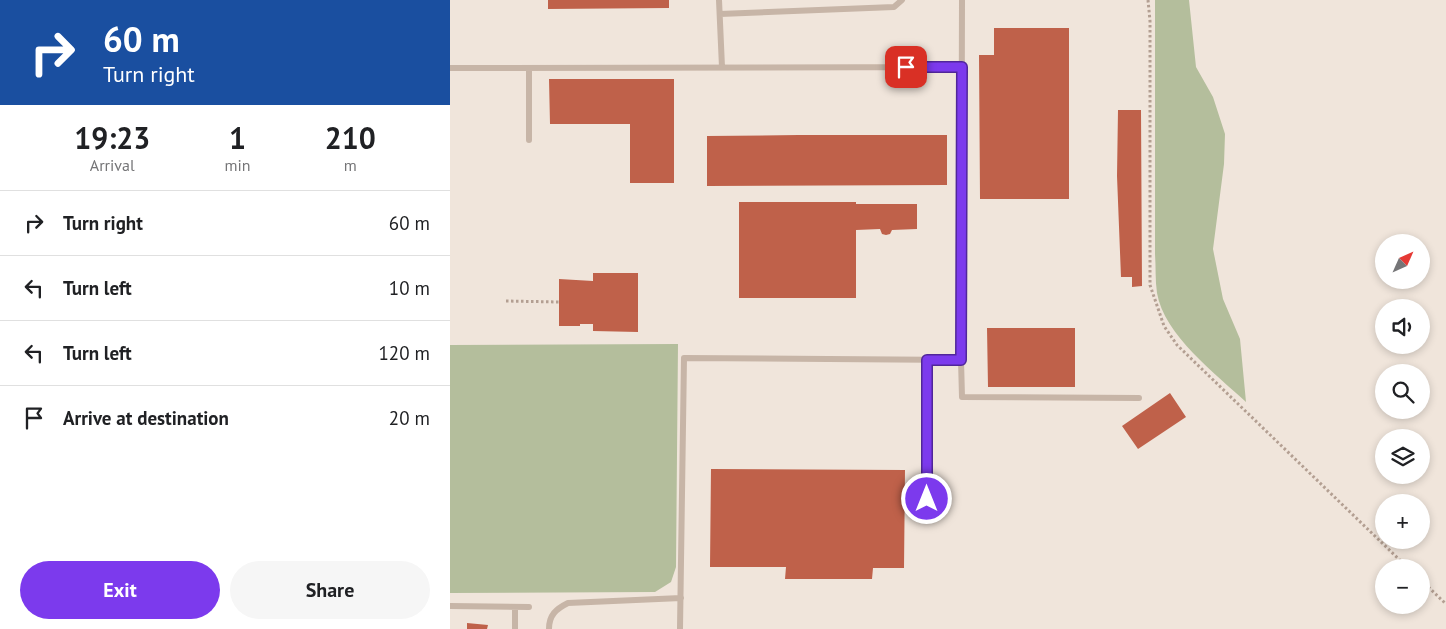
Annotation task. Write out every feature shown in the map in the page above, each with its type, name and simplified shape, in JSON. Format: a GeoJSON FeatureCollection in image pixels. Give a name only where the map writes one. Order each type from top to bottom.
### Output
{"type":"FeatureCollection","features":[{"type":"Feature","properties":{"kind":"lane"},"geometry":{"type":"LineString","coordinates":[[720,0],[722,68]]}},
{"type":"Feature","properties":{"kind":"lane"},"geometry":{"type":"LineString","coordinates":[[720,14],[894,7],[902,0]]}},
{"type":"Feature","properties":{"kind":"lane"},"geometry":{"type":"LineString","coordinates":[[962,0],[962,397],[1139,398]]}},
{"type":"Feature","properties":{"kind":"lane"},"geometry":{"type":"LineString","coordinates":[[450,68],[962,67]]}},
{"type":"Feature","properties":{"kind":"lane"},"geometry":{"type":"LineString","coordinates":[[529,68],[529,140]]}},
{"type":"Feature","properties":{"kind":"lane"},"geometry":{"type":"LineString","coordinates":[[680,629],[684,358],[961,360]]}},
{"type":"Feature","properties":{"kind":"lane"},"geometry":{"type":"LineString","coordinates":[[927,360],[927,499]]}},
{"type":"Feature","properties":{"kind":"lane"},"geometry":{"type":"LineString","coordinates":[[549,629],[549,620],[553,613],[568,603],[681,598]]}},
{"type":"Feature","properties":{"kind":"lane"},"geometry":{"type":"LineString","coordinates":[[450,606],[529,607]]}},
{"type":"Feature","properties":{"kind":"lane"},"geometry":{"type":"LineString","coordinates":[[515,607],[515,629]]}},
{"type":"Feature","properties":{"kind":"path"},"geometry":{"type":"LineString","coordinates":[[1148,0],[1150,21],[1150,284],[1164,326],[1177,345],[1399,559]]}},
{"type":"Feature","properties":{"kind":"path"},"geometry":{"type":"LineString","coordinates":[[506,301],[559,302]]}},
{"type":"Feature","properties":{"kind":"path"},"geometry":{"type":"LineString","coordinates":[[1430,589],[1446,604]]}},
{"type":"Feature","properties":{"kind":"green space"},"geometry":{"type":"Polygon","coordinates":[[[1155,0],[1189,0],[1196,67],[1213,97],[1225,134],[1224,164],[1213,249],[1223,299],[1240,339],[1246,402],[1180,339],[1162,309],[1157,293],[1155,254],[1155,0]]]}},
{"type":"Feature","properties":{"kind":"green space"},"geometry":{"type":"Polygon","coordinates":[[[678,344],[676,567],[671,582],[655,592],[450,593],[450,345],[678,344]]]}},
{"type":"Feature","properties":{"kind":"building"},"geometry":{"type":"Polygon","coordinates":[[[548,0],[669,0],[669,8],[548,9],[548,0]]]}},
{"type":"Feature","properties":{"kind":"building"},"geometry":{"type":"Polygon","coordinates":[[[994,28],[1069,28],[1069,199],[980,199],[979,55],[994,55],[994,28]]]}},
{"type":"Feature","properties":{"kind":"building"},"geometry":{"type":"Polygon","coordinates":[[[549,79],[674,79],[674,183],[630,183],[630,124],[550,124],[549,79]]]}},
{"type":"Feature","properties":{"kind":"building"},"geometry":{"type":"Polygon","coordinates":[[[1118,110],[1141,110],[1142,286],[1132,287],[1132,277],[1121,277],[1117,176],[1118,110]]]}},
{"type":"Feature","properties":{"kind":"building"},"geometry":{"type":"Polygon","coordinates":[[[947,135],[947,185],[707,186],[707,136],[947,135]]]}},
{"type":"Feature","properties":{"kind":"building"},"geometry":{"type":"Polygon","coordinates":[[[739,202],[917,204],[917,229],[892,230],[890,234],[886,235],[882,234],[880,229],[856,230],[856,298],[739,298],[739,202]]]}},
{"type":"Feature","properties":{"kind":"building"},"geometry":{"type":"Polygon","coordinates":[[[593,273],[638,273],[638,332],[593,331],[593,324],[559,326],[559,279],[593,281],[593,273]]]}},
{"type":"Feature","properties":{"kind":"building"},"geometry":{"type":"Polygon","coordinates":[[[987,328],[1075,328],[1075,387],[988,387],[987,328]]]}},
{"type":"Feature","properties":{"kind":"building"},"geometry":{"type":"Polygon","coordinates":[[[1170,393],[1186,417],[1138,449],[1122,426],[1170,393]]]}},
{"type":"Feature","properties":{"kind":"building"},"geometry":{"type":"Polygon","coordinates":[[[711,469],[905,470],[904,568],[873,568],[872,579],[785,579],[786,567],[710,567],[711,469]]]}},
{"type":"Feature","properties":{"kind":"building"},"geometry":{"type":"Polygon","coordinates":[[[467,623],[488,625],[487,629],[467,629],[467,623]]]}},
{"type":"Feature","properties":{"kind":"route"},"geometry":{"type":"LineString","coordinates":[[906,67],[962,67],[961,360],[927,360],[927,499]]}}]}
